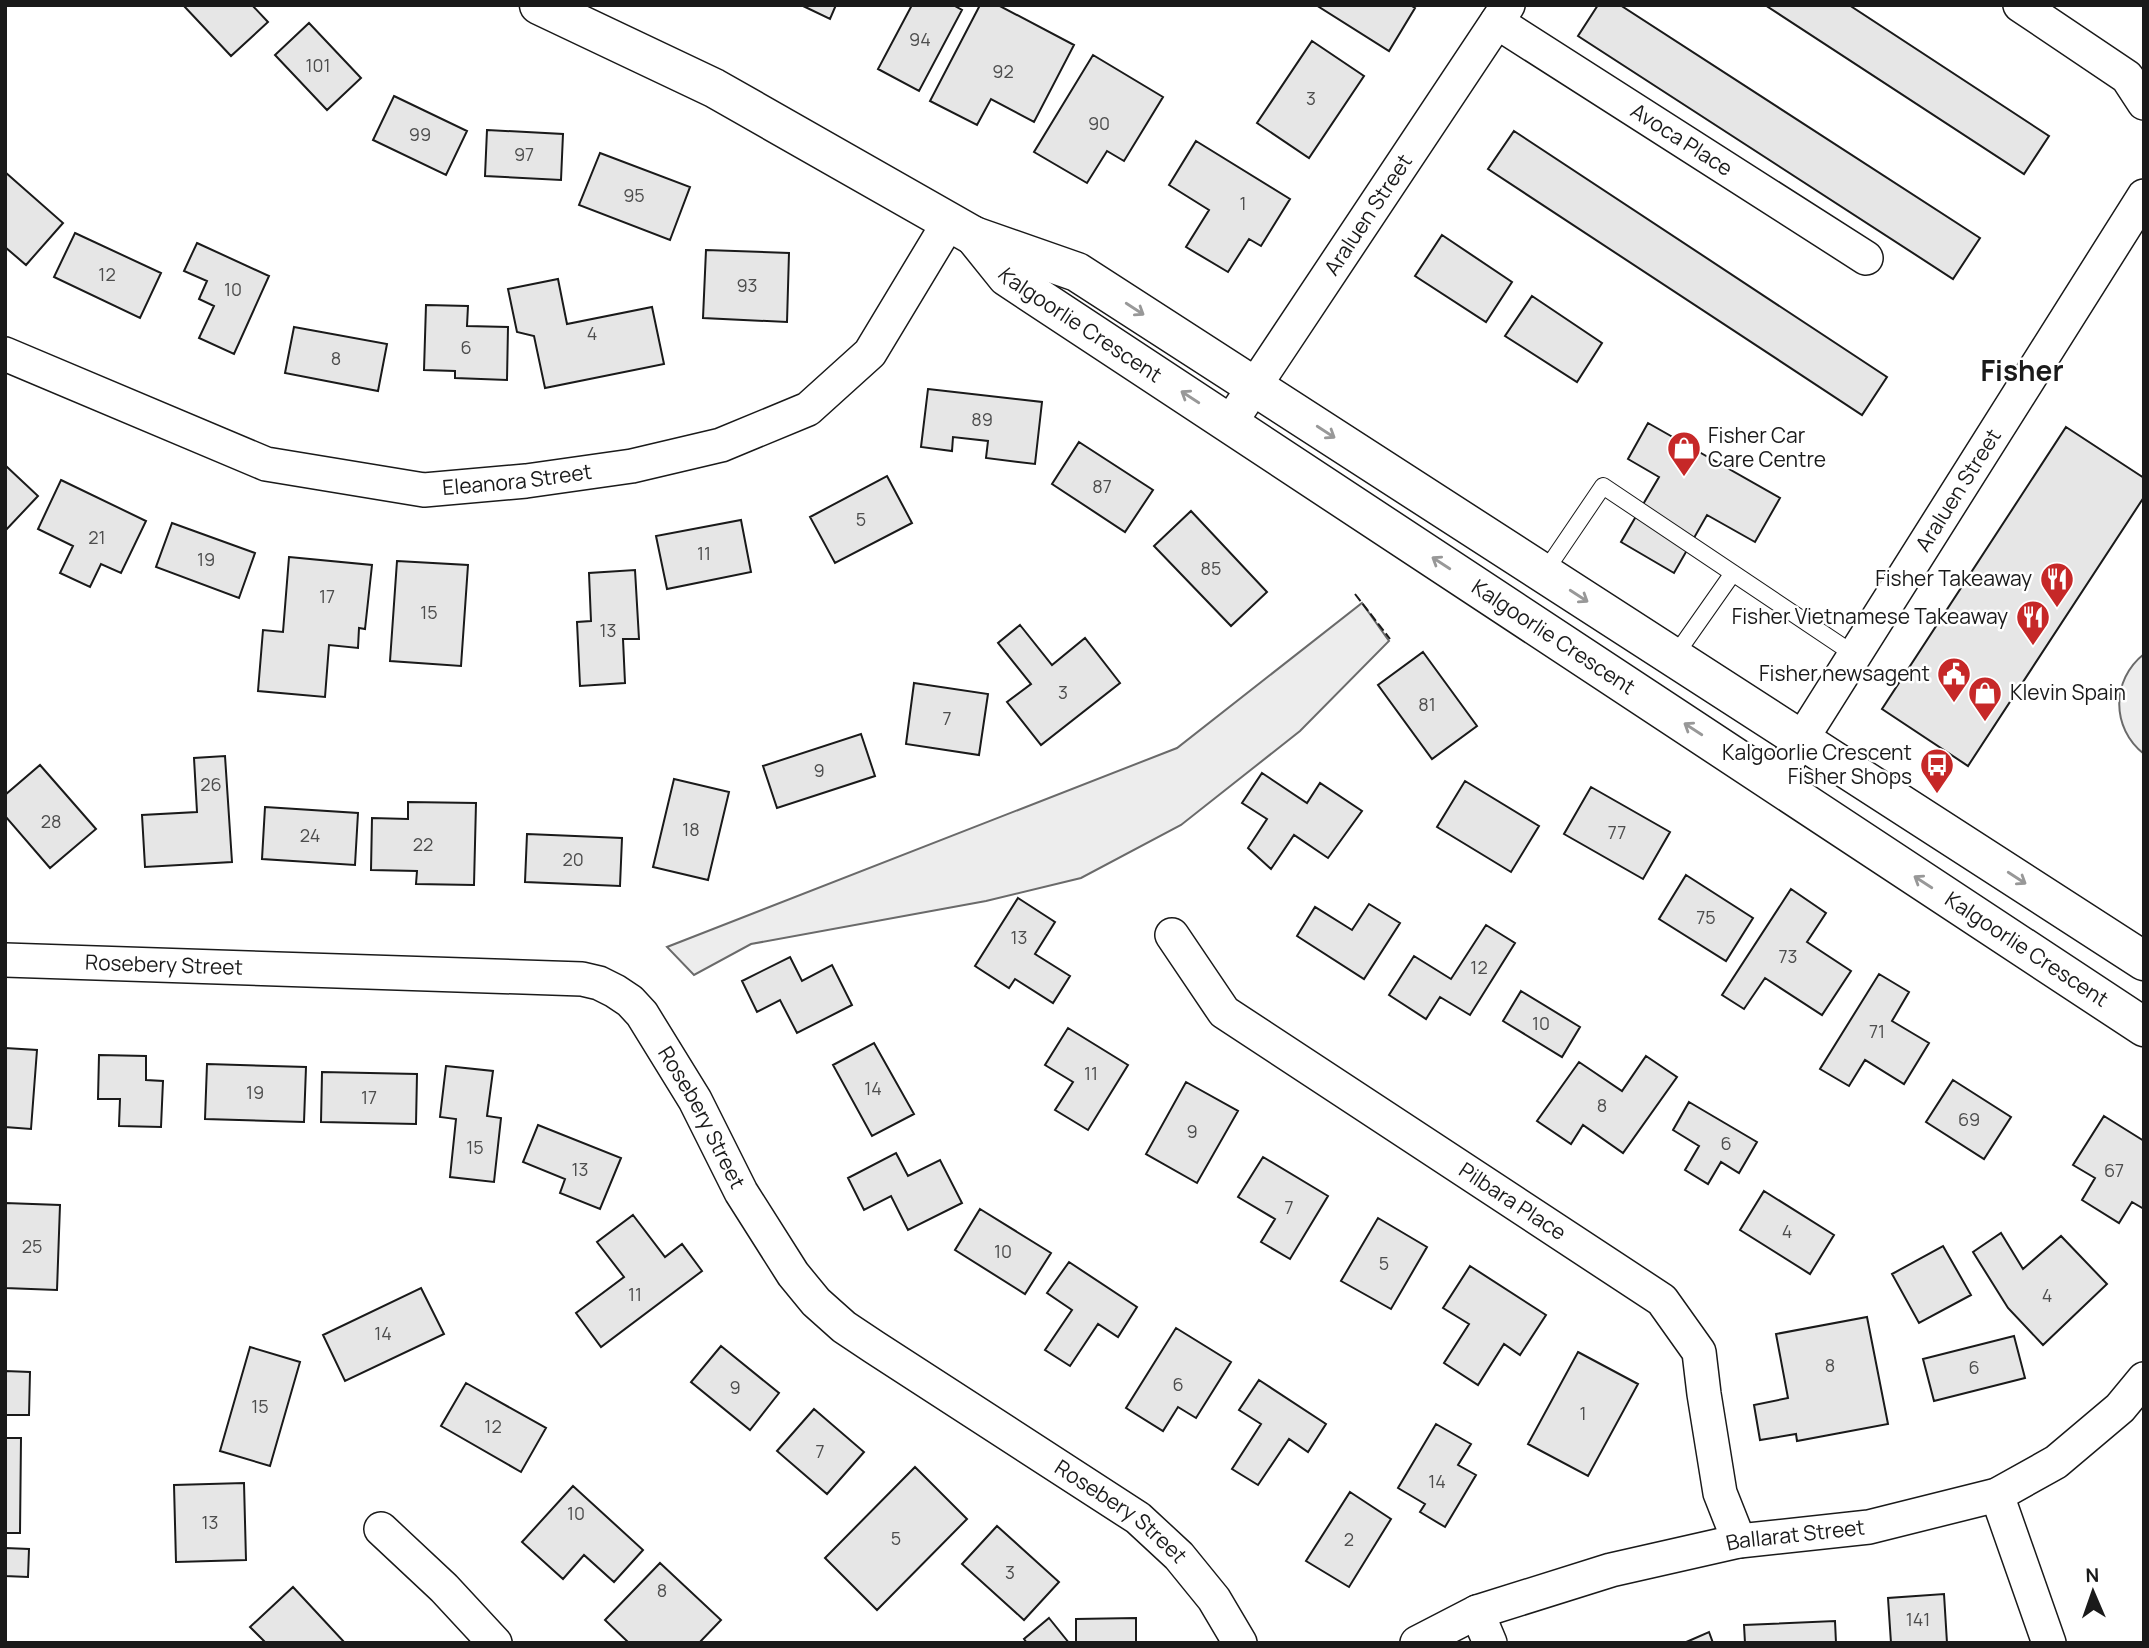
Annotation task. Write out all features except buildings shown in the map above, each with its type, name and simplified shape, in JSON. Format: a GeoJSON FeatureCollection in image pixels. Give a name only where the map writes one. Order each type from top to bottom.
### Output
{"type":"FeatureCollection","features":[{"type":"Feature","properties":{"kind":"street","name":"Kalgoorlie Crescent"},"geometry":{"type":"LineString","coordinates":[[540,5],[714,88],[962,229],[1077,272],[2144,961]]}},
{"type":"Feature","properties":{"kind":"street"},"geometry":{"type":"LineString","coordinates":[[2020,5],[2127,77],[2144,103]]}},
{"type":"Feature","properties":{"kind":"street","name":"Avoca Place"},"geometry":{"type":"LineString","coordinates":[[1503,13],[1866,258]]}},
{"type":"Feature","properties":{"kind":"street","name":"Araluen Street"},"geometry":{"type":"LineString","coordinates":[[1230,423],[1503,13]]}},
{"type":"Feature","properties":{"kind":"street","name":"Araluen Street"},"geometry":{"type":"LineString","coordinates":[[1774,783],[2144,197]]}},
{"type":"Feature","properties":{"kind":"street","name":"Kalgoorlie Crescent"},"geometry":{"type":"LineString","coordinates":[[962,229],[1007,276],[2144,1027]]}},
{"type":"Feature","properties":{"kind":"street","name":"Eleanora Street"},"geometry":{"type":"LineString","coordinates":[[5,354],[267,464],[424,490],[526,481],[632,466],[721,445],[808,409],[870,353],[962,229]]}},
{"type":"Feature","properties":{"kind":"street","name":"Pilbara Place"},"geometry":{"type":"LineString","coordinates":[[1172,935],[1224,1012],[1662,1300],[1699,1352],[1703,1394],[1720,1493],[1739,1541]]}},
{"type":"Feature","properties":{"kind":"street","name":"Rosebery Street"},"geometry":{"type":"LineString","coordinates":[[5,960],[582,979],[615,991],[630,1001],[653,1028],[695,1100],[741,1192],[793,1274],[816,1302],[844,1327],[1138,1518],[1179,1556],[1214,1600],[1240,1643]]}},
{"type":"Feature","properties":{"kind":"street","name":"Ballarat Street"},"geometry":{"type":"LineString","coordinates":[[1417,1643],[1477,1612],[1611,1570],[1739,1541],[1869,1527],[1997,1495],[2056,1462],[2120,1408],[2144,1379]]}},
{"type":"Feature","properties":{"kind":"street"},"geometry":{"type":"LineString","coordinates":[[1997,1495],[2049,1643]]}},
{"type":"Feature","properties":{"kind":"street"},"geometry":{"type":"LineString","coordinates":[[381,1529],[444,1588],[495,1643]]}},
{"type":"Feature","properties":{"kind":"street"},"geometry":{"type":"LineString","coordinates":[[1477,1612],[1490,1643]]}},
{"type":"Feature","properties":{"kind":"lane"},"geometry":{"type":"LineString","coordinates":[[1544,573],[1603,485],[1855,655]]}},
{"type":"Feature","properties":{"kind":"lane"},"geometry":{"type":"LineString","coordinates":[[1674,657],[1733,573]]}},
{"type":"Feature","properties":{"kind":"shaded area"},"geometry":{"type":"Polygon","coordinates":[[[1362,603],[1389,641],[1300,731],[1181,825],[1081,878],[986,901],[751,944],[694,975],[667,947],[1177,748],[1362,603]]]}},
{"type":"Feature","properties":{"kind":"shaded area"},"geometry":{"type":"Polygon","coordinates":[[[2144,654],[2144,754],[2125,731],[2119,704],[2125,677],[2144,654]]]}},
{"type":"Feature","properties":{"kind":"fence"},"geometry":{"type":"LineString","coordinates":[[1355,594],[1390,639]]}},
{"type":"Feature","properties":{"kind":"place","name":"Fisher Car Care Centre"},"geometry":{"type":"Point","coordinates":[1684,478]}},
{"type":"Feature","properties":{"kind":"place","name":"Fisher Takeaway"},"geometry":{"type":"Point","coordinates":[2057,609]}},
{"type":"Feature","properties":{"kind":"place","name":"Fisher Vietnamese Takeaway"},"geometry":{"type":"Point","coordinates":[2033,647]}},
{"type":"Feature","properties":{"kind":"place","name":"Fisher newsagent"},"geometry":{"type":"Point","coordinates":[1954,704]}},
{"type":"Feature","properties":{"kind":"place","name":"Klevin Spain"},"geometry":{"type":"Point","coordinates":[1985,723]}},
{"type":"Feature","properties":{"kind":"place","name":"Kalgoorlie Crescent Fisher Shops"},"geometry":{"type":"Point","coordinates":[1937,795]}},
{"type":"Feature","properties":{"kind":"district","name":"Fisher"},"geometry":{"type":"Point","coordinates":[2022,371]}}]}
